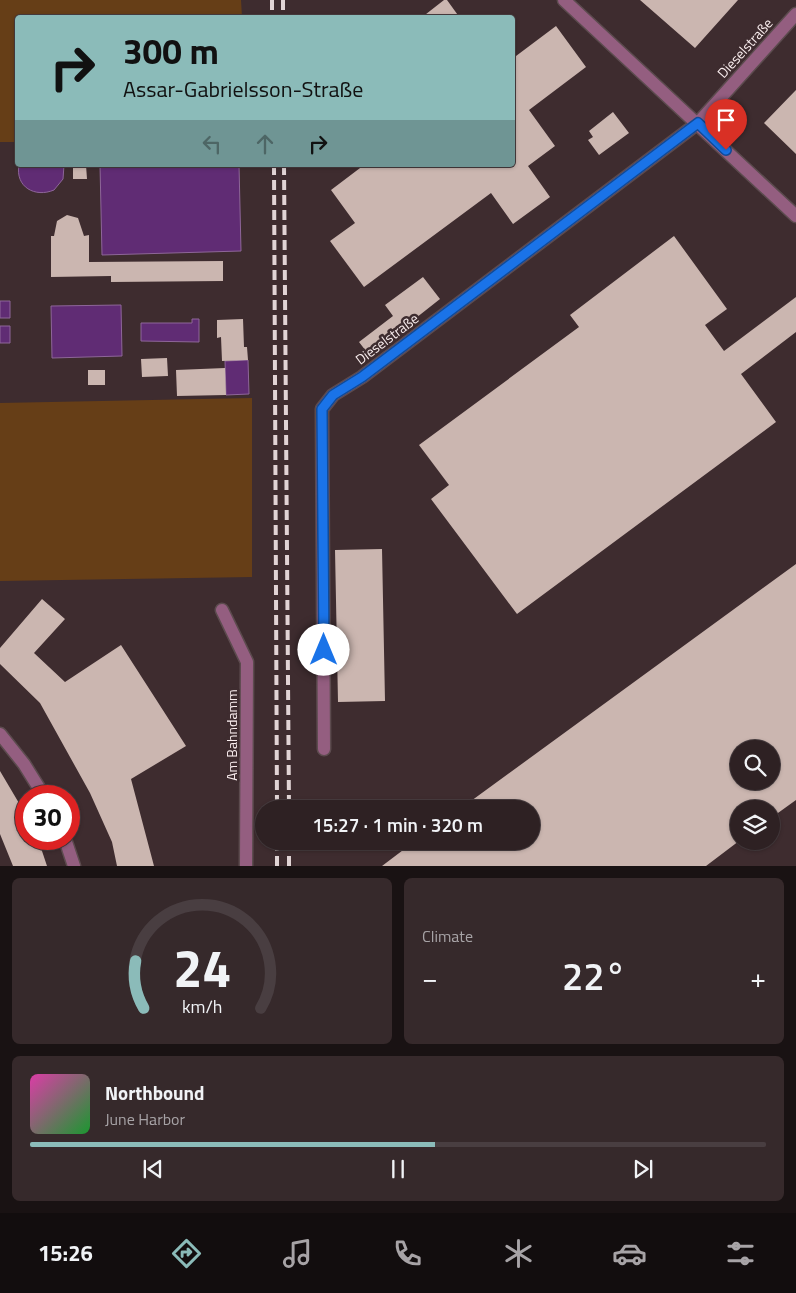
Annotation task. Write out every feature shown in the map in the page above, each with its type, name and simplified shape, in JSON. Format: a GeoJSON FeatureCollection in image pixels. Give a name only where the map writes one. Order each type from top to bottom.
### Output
{"type":"FeatureCollection","features":[{"type":"Feature","properties":{"kind":"street"},"geometry":{"type":"LineString","coordinates":[[564,0],[796,216]]}},
{"type":"Feature","properties":{"kind":"street","name":"Dieselstraße"},"geometry":{"type":"LineString","coordinates":[[324,749],[322,409],[333,395],[370,371],[698,123],[796,14]]}},
{"type":"Feature","properties":{"kind":"street","name":"Am Bahndamm"},"geometry":{"type":"LineString","coordinates":[[222,610],[247,662],[246,866]]}},
{"type":"Feature","properties":{"kind":"street"},"geometry":{"type":"LineString","coordinates":[[0,734],[24,764],[37,785]]}},
{"type":"Feature","properties":{"kind":"street"},"geometry":{"type":"LineString","coordinates":[[69,850],[74,866]]}},
{"type":"Feature","properties":{"kind":"shaded area"},"geometry":{"type":"Polygon","coordinates":[[[0,0],[241,0],[242,15],[15,15],[15,142],[0,142],[0,0]]]}},
{"type":"Feature","properties":{"kind":"shaded area"},"geometry":{"type":"Polygon","coordinates":[[[19,167],[64,167],[63,179],[54,190],[40,193],[23,185],[19,167]]]}},
{"type":"Feature","properties":{"kind":"shaded area"},"geometry":{"type":"Polygon","coordinates":[[[100,167],[239,167],[241,251],[102,255],[100,167]]]}},
{"type":"Feature","properties":{"kind":"shaded area"},"geometry":{"type":"Polygon","coordinates":[[[0,301],[10,301],[10,318],[0,318],[0,301]]]}},
{"type":"Feature","properties":{"kind":"shaded area"},"geometry":{"type":"Polygon","coordinates":[[[121,305],[122,356],[52,358],[51,306],[121,305]]]}},
{"type":"Feature","properties":{"kind":"shaded area"},"geometry":{"type":"Polygon","coordinates":[[[192,319],[199,319],[199,342],[141,341],[141,323],[192,323],[192,319]]]}},
{"type":"Feature","properties":{"kind":"shaded area"},"geometry":{"type":"Polygon","coordinates":[[[0,326],[10,326],[10,343],[0,343],[0,326]]]}},
{"type":"Feature","properties":{"kind":"shaded area"},"geometry":{"type":"Polygon","coordinates":[[[248,360],[249,394],[226,395],[225,361],[248,360]]]}},
{"type":"Feature","properties":{"kind":"shaded area"},"geometry":{"type":"Polygon","coordinates":[[[252,398],[252,577],[0,581],[0,403],[252,398]]]}},
{"type":"Feature","properties":{"kind":"building"},"geometry":{"type":"Polygon","coordinates":[[[444,0],[447,0],[458,15],[425,15],[444,0]]]}},
{"type":"Feature","properties":{"kind":"building"},"geometry":{"type":"Polygon","coordinates":[[[640,0],[738,0],[695,48],[640,0]]]}},
{"type":"Feature","properties":{"kind":"building"},"geometry":{"type":"Polygon","coordinates":[[[556,26],[586,67],[529,110],[555,146],[528,166],[550,197],[513,224],[491,193],[364,287],[330,241],[355,223],[331,190],[361,167],[515,167],[515,57],[556,26]]]}},
{"type":"Feature","properties":{"kind":"building"},"geometry":{"type":"Polygon","coordinates":[[[796,90],[796,154],[764,123],[796,90]]]}},
{"type":"Feature","properties":{"kind":"building"},"geometry":{"type":"Polygon","coordinates":[[[613,112],[629,133],[599,155],[588,140],[593,137],[589,131],[613,112]]]}},
{"type":"Feature","properties":{"kind":"building"},"geometry":{"type":"Polygon","coordinates":[[[73,167],[86,167],[87,179],[73,179],[73,167]]]}},
{"type":"Feature","properties":{"kind":"building"},"geometry":{"type":"Polygon","coordinates":[[[67,215],[78,218],[84,236],[89,235],[89,262],[223,261],[223,281],[111,282],[111,276],[51,277],[51,236],[54,236],[57,221],[67,215]]]}},
{"type":"Feature","properties":{"kind":"building"},"geometry":{"type":"Polygon","coordinates":[[[674,236],[727,309],[705,325],[724,351],[796,297],[796,332],[741,374],[776,422],[517,614],[431,499],[449,485],[419,445],[579,327],[570,315],[674,236]]]}},
{"type":"Feature","properties":{"kind":"building"},"geometry":{"type":"Polygon","coordinates":[[[423,277],[440,299],[369,355],[359,342],[393,316],[385,305],[423,277]]]}},
{"type":"Feature","properties":{"kind":"building"},"geometry":{"type":"Polygon","coordinates":[[[243,319],[244,347],[247,347],[248,360],[222,361],[221,337],[217,338],[217,320],[243,319]]]}},
{"type":"Feature","properties":{"kind":"building"},"geometry":{"type":"Polygon","coordinates":[[[167,358],[168,376],[142,377],[141,359],[167,358]]]}},
{"type":"Feature","properties":{"kind":"building"},"geometry":{"type":"Polygon","coordinates":[[[225,368],[226,395],[177,396],[176,370],[225,368]]]}},
{"type":"Feature","properties":{"kind":"building"},"geometry":{"type":"Polygon","coordinates":[[[88,370],[105,370],[105,385],[88,385],[88,370]]]}},
{"type":"Feature","properties":{"kind":"building"},"geometry":{"type":"Polygon","coordinates":[[[382,549],[385,701],[338,702],[335,550],[382,549]]]}},
{"type":"Feature","properties":{"kind":"building"},"geometry":{"type":"Polygon","coordinates":[[[796,564],[796,800],[780,812],[780,800],[730,800],[730,848],[706,866],[382,866],[403,850],[540,850],[540,800],[472,800],[796,564]]]}},
{"type":"Feature","properties":{"kind":"building"},"geometry":{"type":"Polygon","coordinates":[[[42,599],[65,619],[34,653],[65,682],[121,645],[186,746],[131,779],[154,866],[117,866],[112,842],[90,793],[40,703],[0,664],[0,648],[42,599]]]}},
{"type":"Feature","properties":{"kind":"building"},"geometry":{"type":"Polygon","coordinates":[[[0,771],[15,796],[15,850],[42,850],[47,866],[13,866],[0,834],[0,771]]]}},
{"type":"Feature","properties":{"kind":"railway"},"geometry":{"type":"LineString","coordinates":[[272,0],[272,15]]}},
{"type":"Feature","properties":{"kind":"railway"},"geometry":{"type":"LineString","coordinates":[[283,0],[283,15]]}},
{"type":"Feature","properties":{"kind":"railway"},"geometry":{"type":"LineString","coordinates":[[274,167],[277,800]]}},
{"type":"Feature","properties":{"kind":"railway"},"geometry":{"type":"LineString","coordinates":[[284,167],[289,800]]}},
{"type":"Feature","properties":{"kind":"railway"},"geometry":{"type":"LineString","coordinates":[[277,850],[277,866]]}},
{"type":"Feature","properties":{"kind":"railway"},"geometry":{"type":"LineString","coordinates":[[289,850],[289,866]]}},
{"type":"Feature","properties":{"kind":"route"},"geometry":{"type":"LineString","coordinates":[[324,650],[322,409],[333,395],[362,377],[698,123],[726,150]]}}]}
